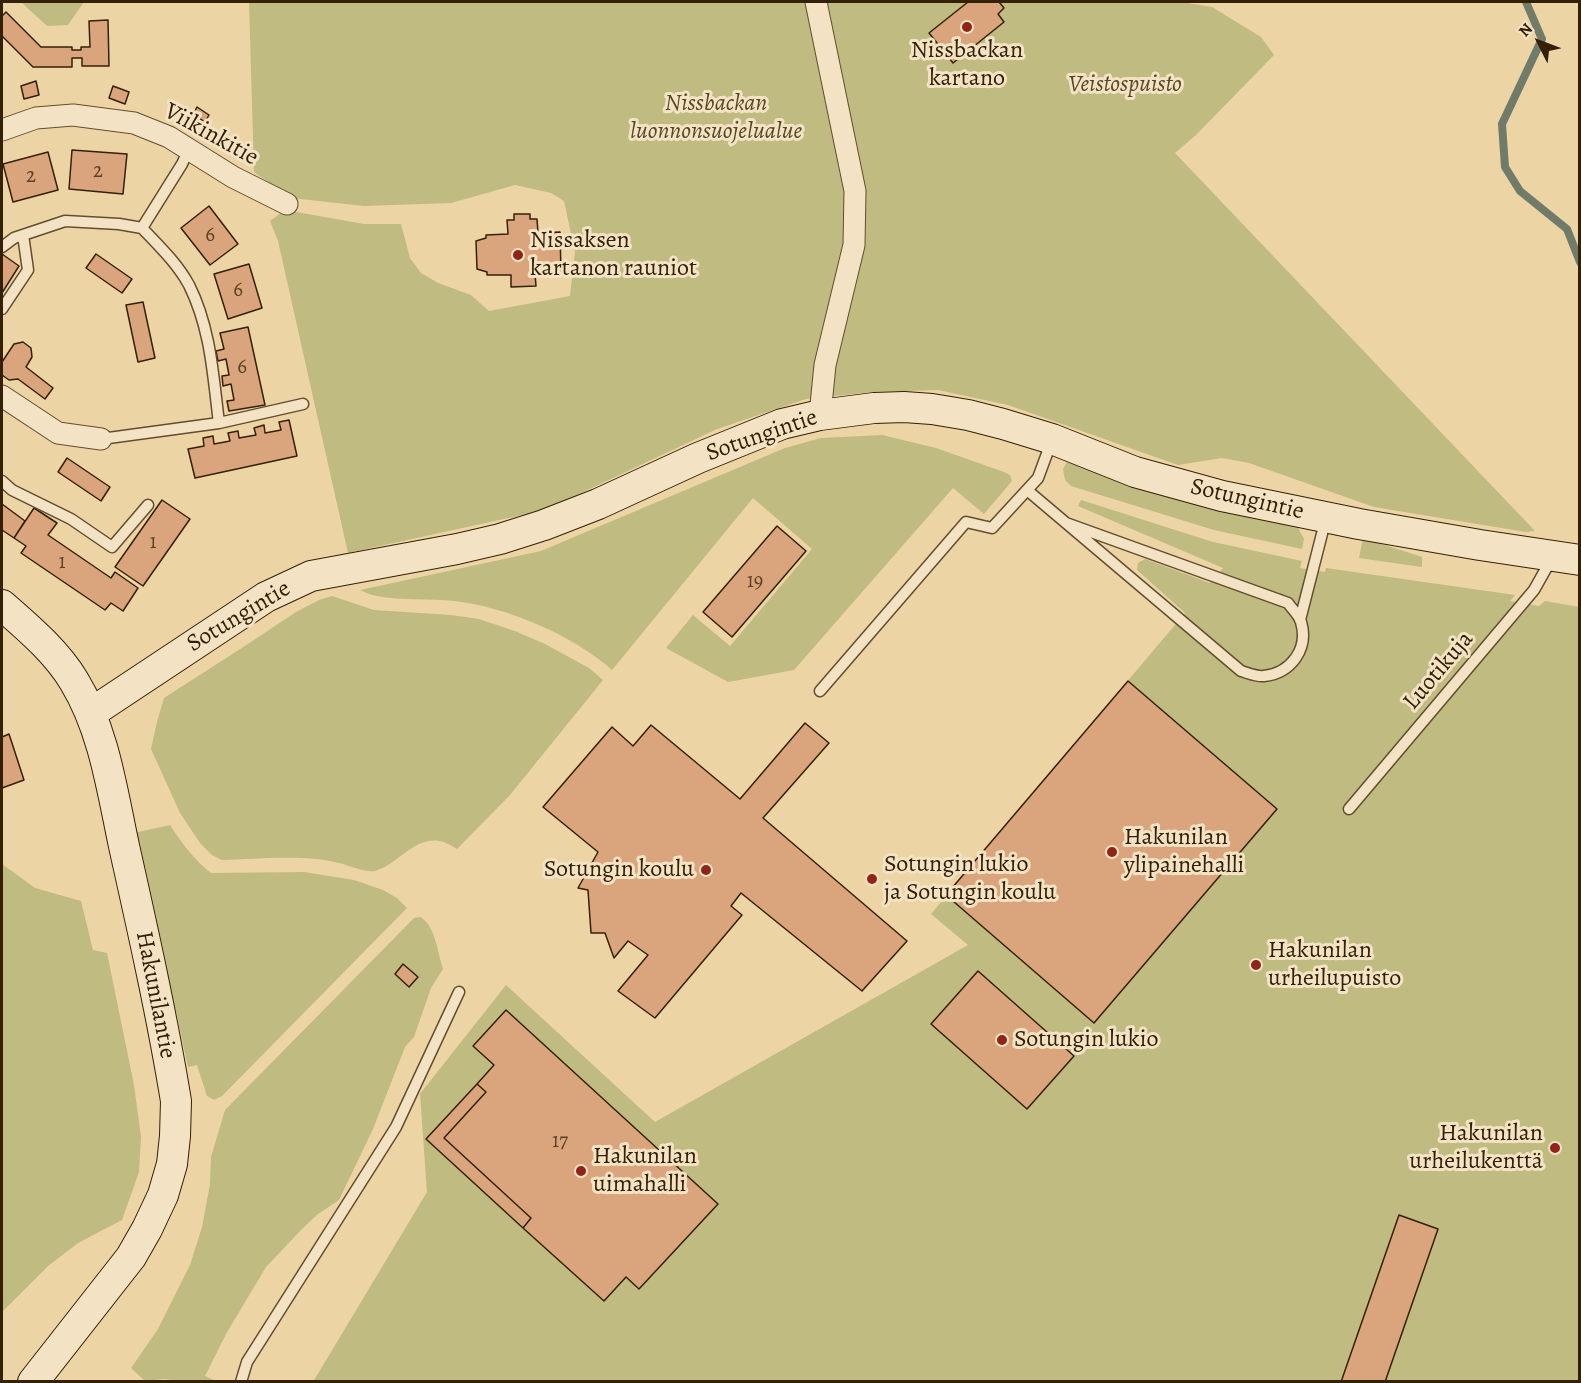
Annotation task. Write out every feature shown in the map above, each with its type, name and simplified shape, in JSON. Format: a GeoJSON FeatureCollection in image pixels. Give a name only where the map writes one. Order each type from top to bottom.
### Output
{"type":"FeatureCollection","features":[{"type":"Feature","properties":{"kind":"street"},"geometry":{"type":"LineString","coordinates":[[816,2],[855,191],[854,245],[825,365],[820,415]]}},
{"type":"Feature","properties":{"kind":"street","name":"Viikinkitie"},"geometry":{"type":"LineString","coordinates":[[2,130],[36,118],[73,115],[134,123],[169,137],[233,177],[287,204]]}},
{"type":"Feature","properties":{"kind":"street"},"geometry":{"type":"LineString","coordinates":[[2,396],[58,433],[101,440]]}},
{"type":"Feature","properties":{"kind":"street","name":"Sotungintie"},"geometry":{"type":"LineString","coordinates":[[91,712],[266,597],[303,579],[500,539],[598,504],[698,458],[782,424],[820,415],[874,408],[932,409],[968,415],[1052,439],[1135,472],[1222,496],[1326,518],[1567,558]]}},
{"type":"Feature","properties":{"kind":"street","name":"Hakunilantie"},"geometry":{"type":"LineString","coordinates":[[2,605],[50,650],[73,679],[91,712],[105,759],[127,858],[176,1101],[172,1164],[164,1195],[147,1229],[131,1257],[33,1382]]}},
{"type":"Feature","properties":{"kind":"lane"},"geometry":{"type":"LineString","coordinates":[[142,228],[183,164],[189,150]]}},
{"type":"Feature","properties":{"kind":"lane"},"geometry":{"type":"LineString","coordinates":[[2,247],[14,238],[65,221],[119,224],[142,228],[166,253],[188,284],[205,323],[219,423]]}},
{"type":"Feature","properties":{"kind":"lane"},"geometry":{"type":"LineString","coordinates":[[2,309],[28,270],[23,235]]}},
{"type":"Feature","properties":{"kind":"lane"},"geometry":{"type":"LineString","coordinates":[[101,440],[219,423],[303,405]]}},
{"type":"Feature","properties":{"kind":"lane"},"geometry":{"type":"LineString","coordinates":[[820,691],[966,522],[992,528],[1027,490],[1038,478],[1052,439]]}},
{"type":"Feature","properties":{"kind":"lane"},"geometry":{"type":"LineString","coordinates":[[2,481],[12,490],[71,519],[112,548],[148,505]]}},
{"type":"Feature","properties":{"kind":"lane"},"geometry":{"type":"LineString","coordinates":[[1027,490],[1241,671],[1262,677],[1283,671],[1296,658],[1304,639],[1300,620],[1288,603],[1066,522]]}},
{"type":"Feature","properties":{"kind":"lane"},"geometry":{"type":"LineString","coordinates":[[1300,620],[1326,518]]}},
{"type":"Feature","properties":{"kind":"lane","name":"Luotikuja"},"geometry":{"type":"LineString","coordinates":[[1349,809],[1534,590],[1567,558]]}},
{"type":"Feature","properties":{"kind":"lane"},"geometry":{"type":"LineString","coordinates":[[241,1382],[247,1362],[396,1127],[459,992]]}},
{"type":"Feature","properties":{"kind":"green space"},"geometry":{"type":"Polygon","coordinates":[[[21,2],[84,2],[68,25],[47,26],[21,2]]]}},
{"type":"Feature","properties":{"kind":"green space"},"geometry":{"type":"Polygon","coordinates":[[[249,2],[1182,2],[1212,7],[1261,37],[1274,55],[1197,134],[1175,153],[1535,531],[1526,532],[1374,507],[1249,463],[1222,458],[1178,465],[1008,405],[938,390],[871,392],[806,399],[717,429],[545,510],[348,553],[278,241],[270,221],[285,210],[364,224],[401,224],[410,258],[421,273],[438,283],[471,295],[489,311],[570,296],[575,252],[564,201],[551,193],[515,185],[451,203],[364,206],[291,198],[254,172],[249,2]]]}},
{"type":"Feature","properties":{"kind":"green space"},"geometry":{"type":"Polygon","coordinates":[[[882,435],[936,448],[1004,472],[1010,475],[1012,481],[984,514],[953,488],[794,670],[728,682],[666,648],[693,615],[730,646],[812,549],[753,498],[612,670],[559,634],[496,609],[455,601],[386,598],[360,590],[541,551],[785,448],[821,438],[882,435]]]}},
{"type":"Feature","properties":{"kind":"green space"},"geometry":{"type":"Polygon","coordinates":[[[1067,462],[1193,503],[1296,524],[1304,539],[1302,549],[1214,530],[1071,486],[1065,480],[1063,469],[1067,462]]]}},
{"type":"Feature","properties":{"kind":"green space","name":"Hakunilan urheilupuisto"},"geometry":{"type":"Polygon","coordinates":[[[1081,500],[1213,542],[1302,561],[1300,568],[1325,572],[1326,568],[1515,595],[1510,601],[1539,606],[1545,601],[1579,607],[1579,1381],[313,1382],[427,1192],[420,1094],[506,985],[655,1122],[968,945],[931,914],[1185,613],[1137,570],[1138,563],[1145,559],[1210,583],[1223,568],[1078,506],[1081,500]]]}},
{"type":"Feature","properties":{"kind":"green space"},"geometry":{"type":"Polygon","coordinates":[[[1363,538],[1422,557],[1422,567],[1359,558],[1363,538]]]}},
{"type":"Feature","properties":{"kind":"green space"},"geometry":{"type":"Polygon","coordinates":[[[332,596],[374,610],[479,619],[545,644],[589,668],[603,680],[510,795],[457,849],[440,841],[422,843],[384,868],[375,871],[362,870],[326,860],[281,858],[222,860],[212,855],[200,843],[180,813],[151,749],[164,698],[296,612],[332,596]]]}},
{"type":"Feature","properties":{"kind":"green space"},"geometry":{"type":"Polygon","coordinates":[[[170,825],[194,857],[211,873],[304,872],[354,880],[383,890],[397,898],[407,908],[222,1096],[214,1100],[207,1096],[197,1065],[188,1067],[134,833],[170,825]]]}},
{"type":"Feature","properties":{"kind":"green space"},"geometry":{"type":"Polygon","coordinates":[[[2,864],[35,888],[81,901],[93,950],[107,953],[134,1085],[141,1137],[139,1172],[122,1220],[78,1243],[48,1266],[2,1312],[2,864]]]}},
{"type":"Feature","properties":{"kind":"green space"},"geometry":{"type":"Polygon","coordinates":[[[420,917],[433,933],[443,969],[431,988],[414,1037],[405,1047],[373,1129],[339,1200],[318,1214],[266,1267],[226,1334],[205,1376],[216,1381],[188,1382],[164,1379],[145,1381],[131,1368],[158,1329],[190,1265],[202,1227],[210,1184],[211,1157],[225,1110],[414,918],[420,917]]]}},
{"type":"Feature","properties":{"kind":"building","name":"Nissbackan kartano"},"geometry":{"type":"Polygon","coordinates":[[[968,2],[999,2],[1004,8],[998,14],[1004,22],[953,63],[929,33],[968,2]]]}},
{"type":"Feature","properties":{"kind":"building"},"geometry":{"type":"Polygon","coordinates":[[[6,12],[41,47],[72,47],[72,50],[90,47],[89,21],[108,20],[109,66],[82,66],[82,58],[72,58],[72,67],[33,67],[2,36],[2,16],[6,12]]]}},
{"type":"Feature","properties":{"kind":"building"},"geometry":{"type":"Polygon","coordinates":[[[36,81],[39,95],[24,99],[21,86],[36,81]]]}},
{"type":"Feature","properties":{"kind":"building"},"geometry":{"type":"Polygon","coordinates":[[[113,86],[129,92],[125,104],[109,98],[113,86]]]}},
{"type":"Feature","properties":{"kind":"building"},"geometry":{"type":"Polygon","coordinates":[[[197,107],[209,115],[205,122],[193,115],[197,107]]]}},
{"type":"Feature","properties":{"kind":"building"},"geometry":{"type":"Polygon","coordinates":[[[72,150],[127,154],[123,194],[69,189],[72,150]]]}},
{"type":"Feature","properties":{"kind":"building"},"geometry":{"type":"Polygon","coordinates":[[[48,152],[58,190],[13,202],[3,164],[48,152]]]}},
{"type":"Feature","properties":{"kind":"building"},"geometry":{"type":"Polygon","coordinates":[[[209,206],[238,244],[210,265],[181,228],[209,206]]]}},
{"type":"Feature","properties":{"kind":"building","name":"Nissaksen kartanon rauniot"},"geometry":{"type":"Polygon","coordinates":[[[514,214],[530,214],[530,219],[537,219],[538,233],[560,232],[561,273],[535,274],[536,286],[511,287],[511,275],[487,275],[487,272],[477,269],[476,241],[486,238],[486,235],[508,234],[507,220],[514,220],[514,214]]]}},
{"type":"Feature","properties":{"kind":"building"},"geometry":{"type":"Polygon","coordinates":[[[2,254],[19,266],[2,293],[2,254]]]}},
{"type":"Feature","properties":{"kind":"building"},"geometry":{"type":"Polygon","coordinates":[[[96,254],[132,279],[122,293],[86,268],[96,254]]]}},
{"type":"Feature","properties":{"kind":"building"},"geometry":{"type":"Polygon","coordinates":[[[249,264],[262,308],[228,319],[214,274],[249,264]]]}},
{"type":"Feature","properties":{"kind":"building"},"geometry":{"type":"Polygon","coordinates":[[[143,302],[155,358],[138,362],[126,305],[143,302]]]}},
{"type":"Feature","properties":{"kind":"building"},"geometry":{"type":"Polygon","coordinates":[[[248,327],[265,405],[229,411],[227,401],[234,400],[231,384],[223,386],[222,376],[229,375],[226,359],[218,361],[216,351],[224,349],[220,333],[248,327]]]}},
{"type":"Feature","properties":{"kind":"building"},"geometry":{"type":"Polygon","coordinates":[[[23,342],[31,348],[32,357],[26,367],[53,388],[45,399],[18,379],[9,380],[2,375],[2,362],[14,344],[23,342]]]}},
{"type":"Feature","properties":{"kind":"building"},"geometry":{"type":"Polygon","coordinates":[[[289,420],[297,456],[195,478],[188,449],[204,446],[203,438],[213,436],[214,444],[230,441],[228,433],[238,431],[239,438],[256,435],[254,428],[264,425],[265,433],[281,430],[279,422],[289,420]]]}},
{"type":"Feature","properties":{"kind":"building"},"geometry":{"type":"Polygon","coordinates":[[[67,458],[110,487],[101,501],[58,472],[67,458]]]}},
{"type":"Feature","properties":{"kind":"building"},"geometry":{"type":"Polygon","coordinates":[[[162,500],[190,519],[143,586],[115,567],[162,500]]]}},
{"type":"Feature","properties":{"kind":"building"},"geometry":{"type":"Polygon","coordinates":[[[2,504],[25,521],[14,538],[2,530],[2,504]]]}},
{"type":"Feature","properties":{"kind":"building"},"geometry":{"type":"Polygon","coordinates":[[[34,508],[57,523],[48,535],[111,578],[115,572],[138,588],[123,611],[111,603],[105,610],[21,553],[26,546],[14,538],[34,508]]]}},
{"type":"Feature","properties":{"kind":"building"},"geometry":{"type":"Polygon","coordinates":[[[777,526],[806,551],[732,637],[703,612],[777,526]]]}},
{"type":"Feature","properties":{"kind":"building","name":"Hakunilan ylipainehalli"},"geometry":{"type":"Polygon","coordinates":[[[1128,681],[1277,809],[1094,1023],[946,895],[1128,681]]]}},
{"type":"Feature","properties":{"kind":"building","name":"Sotungin koulu"},"geometry":{"type":"Polygon","coordinates":[[[805,723],[829,743],[763,818],[907,941],[862,991],[741,893],[731,906],[742,915],[655,1018],[618,991],[648,955],[628,941],[614,958],[605,933],[591,933],[588,890],[578,888],[598,852],[543,807],[612,727],[633,746],[651,725],[740,799],[805,723]]]}},
{"type":"Feature","properties":{"kind":"building"},"geometry":{"type":"Polygon","coordinates":[[[9,734],[24,780],[2,788],[2,737],[9,734]]]}},
{"type":"Feature","properties":{"kind":"building"},"geometry":{"type":"Polygon","coordinates":[[[403,964],[418,977],[409,987],[395,974],[403,964]]]}},
{"type":"Feature","properties":{"kind":"building","name":"Sotungin lukio"},"geometry":{"type":"Polygon","coordinates":[[[978,971],[1074,1056],[1027,1109],[931,1024],[978,971]]]}},
{"type":"Feature","properties":{"kind":"building","name":"Hakunilan uimahalli"},"geometry":{"type":"Polygon","coordinates":[[[506,1010],[718,1204],[639,1289],[626,1277],[604,1301],[523,1228],[531,1218],[444,1138],[486,1092],[477,1084],[494,1065],[473,1046],[506,1010]]]}},
{"type":"Feature","properties":{"kind":"building"},"geometry":{"type":"Polygon","coordinates":[[[477,1084],[486,1092],[444,1138],[531,1218],[523,1228],[426,1139],[477,1084]]]}},
{"type":"Feature","properties":{"kind":"building"},"geometry":{"type":"Polygon","coordinates":[[[1399,1215],[1438,1229],[1385,1382],[1341,1382],[1399,1215]]]}},
{"type":"Feature","properties":{"kind":"waterway"},"geometry":{"type":"LineString","coordinates":[[1526,2],[1542,39],[1502,124],[1505,167],[1520,191],[1567,229],[1580,262]]}},
{"type":"Feature","properties":{"kind":"place","name":"Nissbackan kartano"},"geometry":{"type":"Point","coordinates":[967,27]}},
{"type":"Feature","properties":{"kind":"place","name":"Nissaksen kartanon rauniot"},"geometry":{"type":"Point","coordinates":[518,255]}},
{"type":"Feature","properties":{"kind":"place","name":"Hakunilan ylipainehalli"},"geometry":{"type":"Point","coordinates":[1112,852]}},
{"type":"Feature","properties":{"kind":"place","name":"Sotungin koulu"},"geometry":{"type":"Point","coordinates":[706,870]}},
{"type":"Feature","properties":{"kind":"place","name":"Sotungin lukio ja Sotungin koulu"},"geometry":{"type":"Point","coordinates":[872,879]}},
{"type":"Feature","properties":{"kind":"place","name":"Hakunilan urheilupuisto"},"geometry":{"type":"Point","coordinates":[1256,965]}},
{"type":"Feature","properties":{"kind":"place","name":"Sotungin lukio"},"geometry":{"type":"Point","coordinates":[1002,1040]}},
{"type":"Feature","properties":{"kind":"place","name":"Hakunilan urheilukenttä"},"geometry":{"type":"Point","coordinates":[1555,1148]}},
{"type":"Feature","properties":{"kind":"place","name":"Hakunilan uimahalli"},"geometry":{"type":"Point","coordinates":[581,1171]}},
{"type":"Feature","properties":{"kind":"park label","name":"Veistospuisto"},"geometry":{"type":"Point","coordinates":[1125,85]}},
{"type":"Feature","properties":{"kind":"park label","name":"Nissbackan luonnonsuojelualue"},"geometry":{"type":"Point","coordinates":[716,118]}}]}
